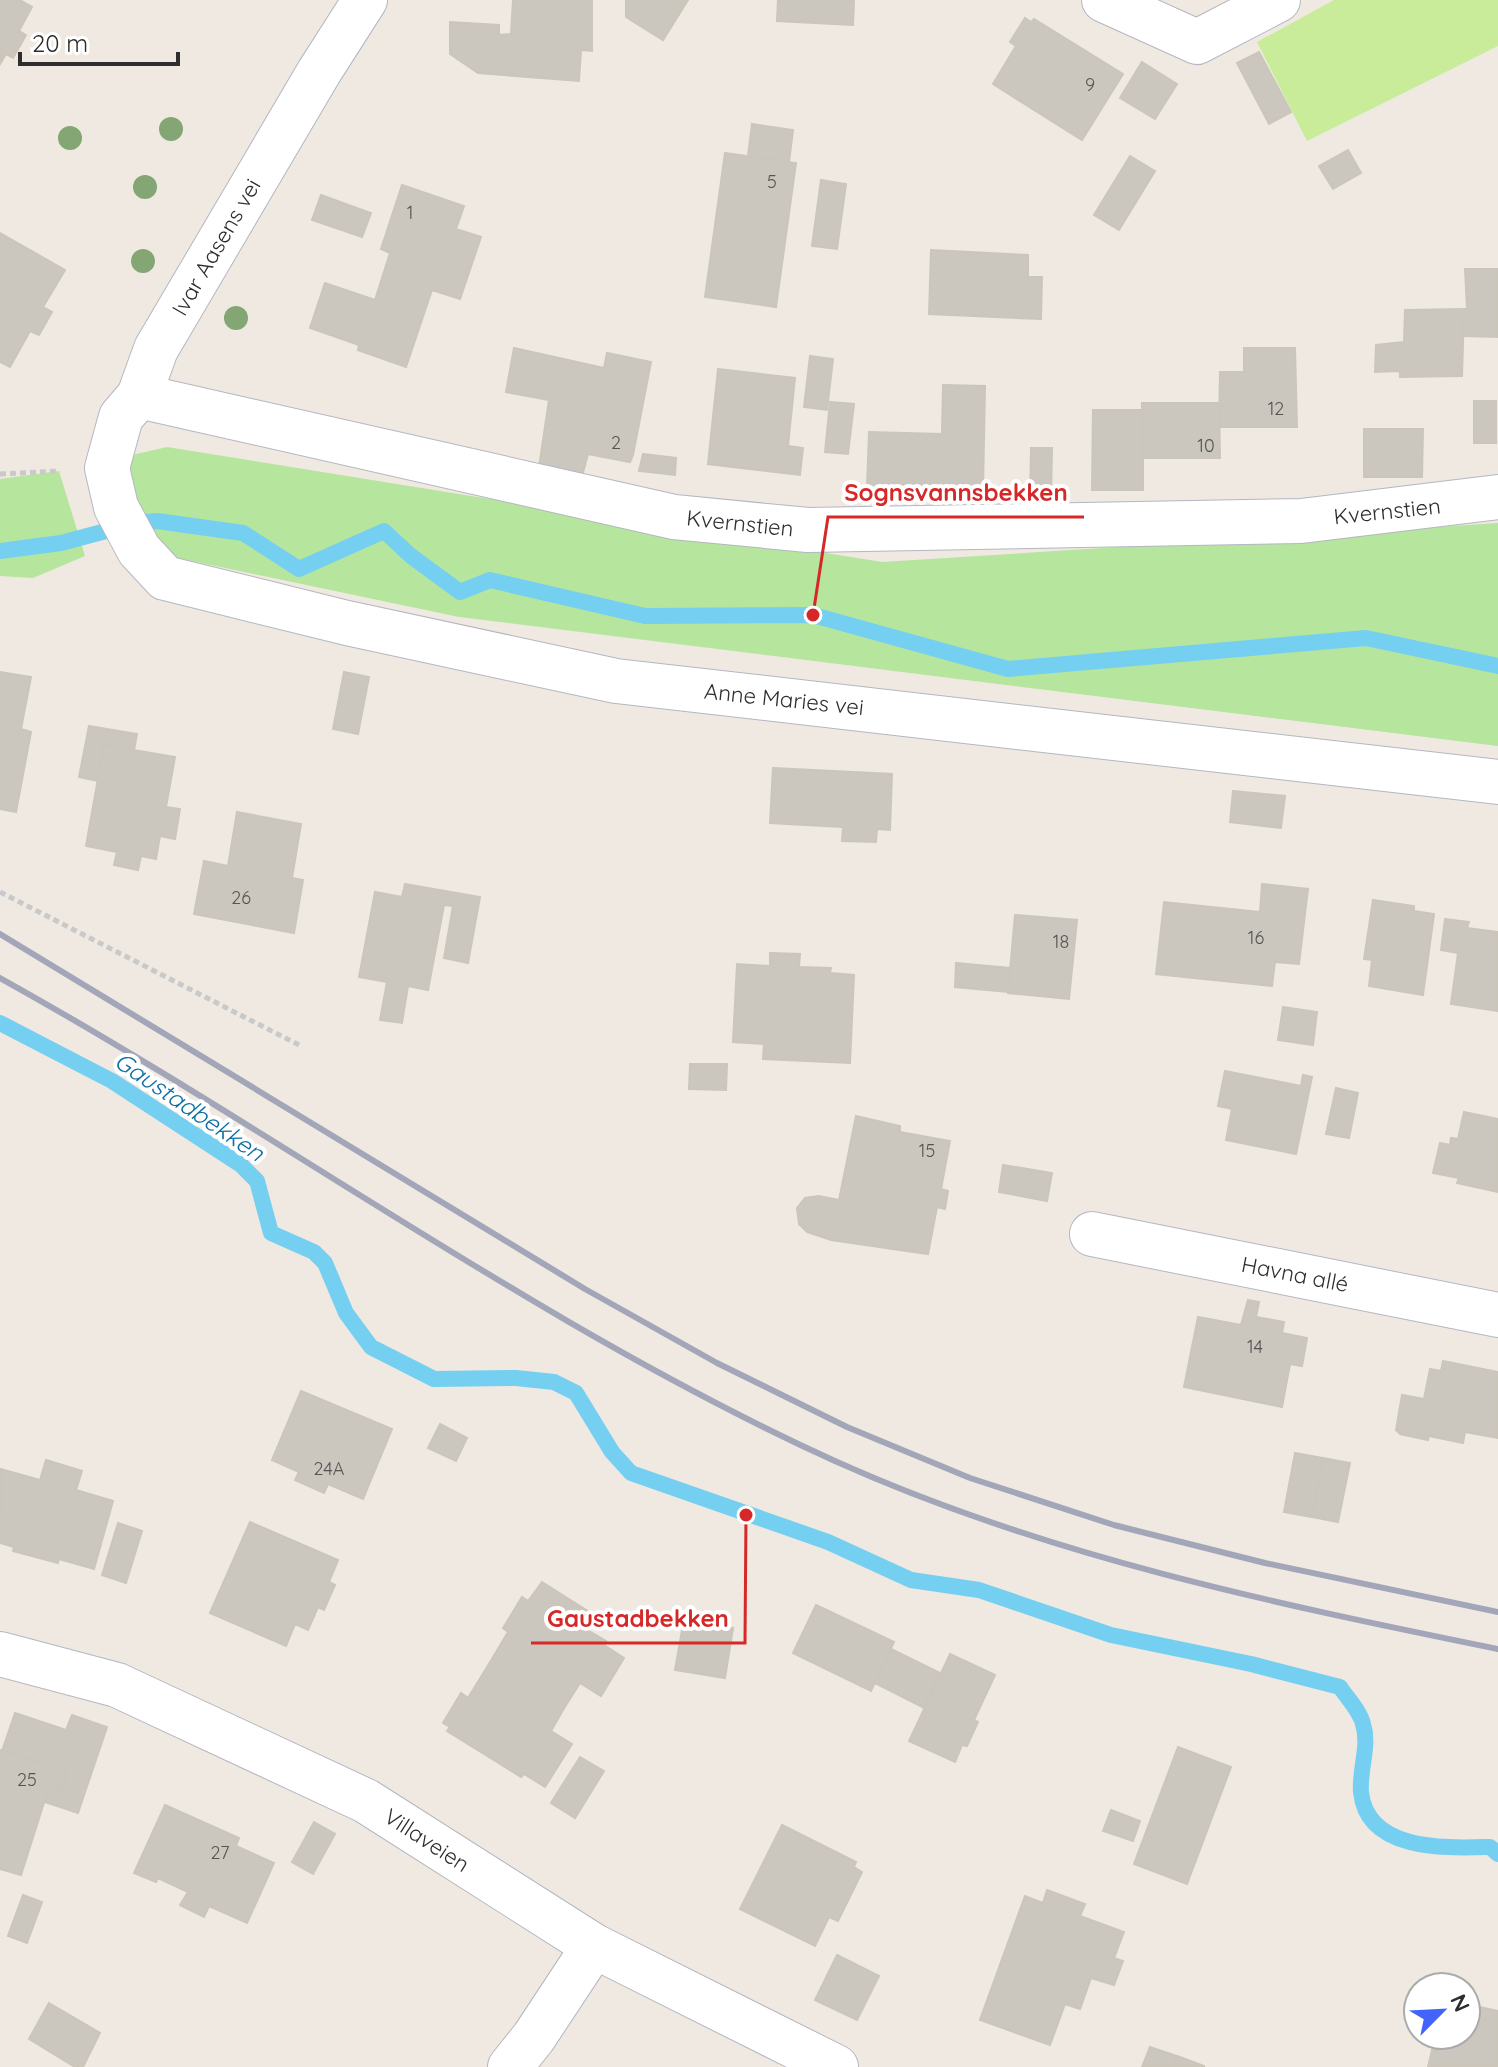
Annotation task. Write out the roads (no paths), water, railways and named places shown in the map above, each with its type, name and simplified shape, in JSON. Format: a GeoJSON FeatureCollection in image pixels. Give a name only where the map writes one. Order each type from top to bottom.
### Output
{"type":"FeatureCollection","features":[{"type":"Feature","properties":{"kind":"street","name":"Ivar Aasens vei"},"geometry":{"type":"LineString","coordinates":[[112,487],[121,417],[139,396],[156,349],[319,72],[365,0]]}},
{"type":"Feature","properties":{"kind":"street"},"geometry":{"type":"LineString","coordinates":[[1104,0],[1197,42],[1278,0]]}},
{"type":"Feature","properties":{"kind":"street","name":"Kvernstien"},"geometry":{"type":"LineString","coordinates":[[139,396],[674,517],[808,530],[1301,521],[1498,497]]}},
{"type":"Feature","properties":{"kind":"street","name":"Anne Maries vei"},"geometry":{"type":"LineString","coordinates":[[112,487],[139,550],[165,578],[347,623],[616,681],[1498,782]]}},
{"type":"Feature","properties":{"kind":"street","name":"Havna allé"},"geometry":{"type":"LineString","coordinates":[[1092,1234],[1498,1315]]}},
{"type":"Feature","properties":{"kind":"street","name":"Villaveien"},"geometry":{"type":"LineString","coordinates":[[0,1654],[117,1685],[366,1801],[594,1946],[836,2067]]}},
{"type":"Feature","properties":{"kind":"street"},"geometry":{"type":"LineString","coordinates":[[510,2067],[534,2037],[594,1946]]}},
{"type":"Feature","properties":{"kind":"waterway"},"geometry":{"type":"LineString","coordinates":[[0,551],[61,543],[136,523],[157,521],[243,533],[299,569],[384,531],[411,556],[460,592],[490,580],[645,616],[813,615],[1008,669],[1366,638],[1498,666]]}},
{"type":"Feature","properties":{"kind":"waterway","name":"Gaustadbekken"},"geometry":{"type":"LineString","coordinates":[[0,1023],[112,1081],[241,1165],[257,1181],[271,1233],[314,1252],[325,1263],[346,1313],[371,1347],[434,1379],[516,1378],[554,1382],[576,1393],[612,1452],[631,1473],[828,1542],[911,1580],[979,1590],[1111,1635],[1251,1664],[1340,1687],[1363,1724],[1365,1741],[1361,1792],[1367,1812],[1378,1826],[1393,1836],[1412,1842],[1432,1846],[1490,1847],[1498,1854]]}},
{"type":"Feature","properties":{"kind":"railway"},"geometry":{"type":"LineString","coordinates":[[0,934],[585,1289],[717,1363],[847,1427],[970,1478],[1114,1525],[1265,1563],[1498,1612]]}},
{"type":"Feature","properties":{"kind":"railway"},"geometry":{"type":"LineString","coordinates":[[0,978],[105,1038],[516,1291],[620,1351],[835,1461],[996,1524],[1078,1550],[1329,1614],[1498,1649]]}},
{"type":"Feature","properties":{"kind":"place","name":"Sognsvannsbekken"},"geometry":{"type":"Point","coordinates":[813,615]}},
{"type":"Feature","properties":{"kind":"place","name":"Gaustadbekken"},"geometry":{"type":"Point","coordinates":[746,1515]}}]}
